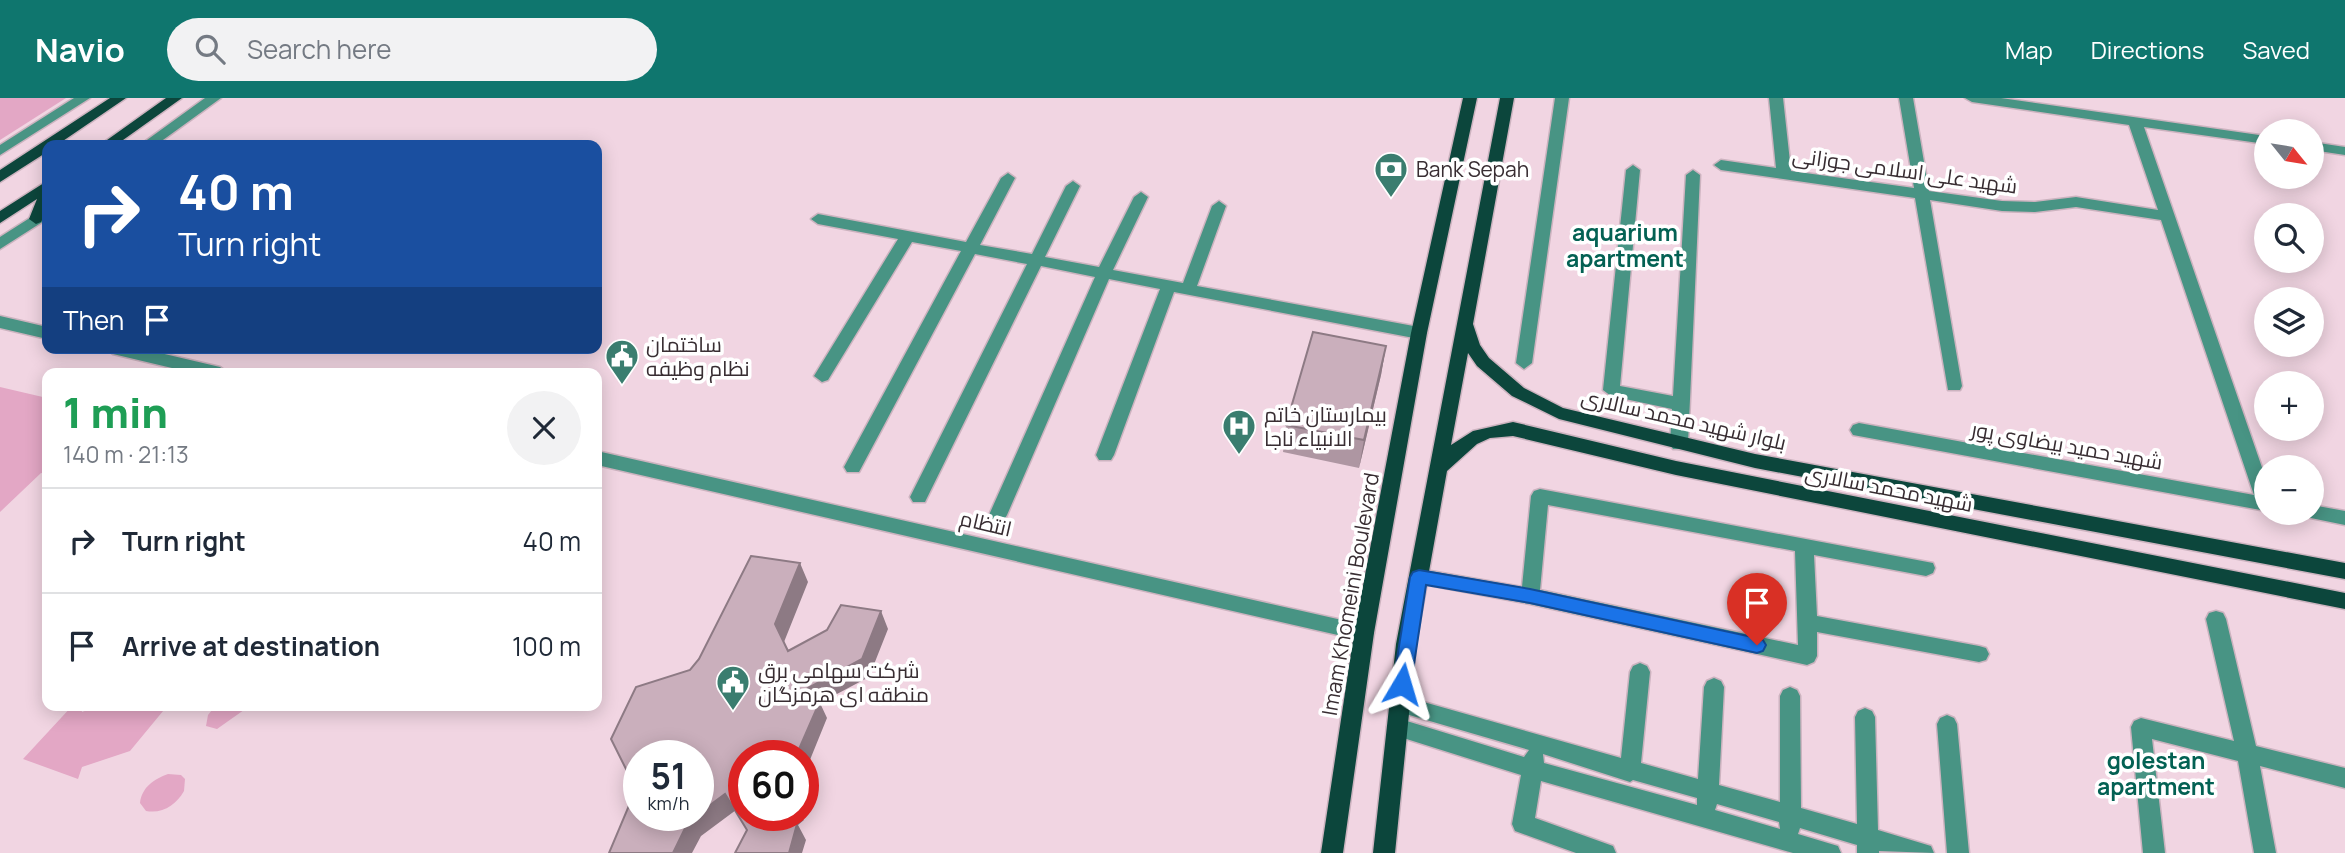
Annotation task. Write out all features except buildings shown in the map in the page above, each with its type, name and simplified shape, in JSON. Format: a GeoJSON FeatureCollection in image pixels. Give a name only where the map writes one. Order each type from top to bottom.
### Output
{"type":"FeatureCollection","features":[{"type":"Feature","properties":{"kind":"main road"},"geometry":{"type":"LineString","coordinates":[[55,140],[118,98]]}},
{"type":"Feature","properties":{"kind":"main road"},"geometry":{"type":"LineString","coordinates":[[114,140],[175,98]]}},
{"type":"Feature","properties":{"kind":"main road","name":"Imam Khomeini Boulevard"},"geometry":{"type":"LineString","coordinates":[[1332,853],[1364,633],[1419,333],[1470,98]]}},
{"type":"Feature","properties":{"kind":"main road"},"geometry":{"type":"LineString","coordinates":[[1384,853],[1399,704],[1419,577],[1507,98]]}},
{"type":"Feature","properties":{"kind":"main road"},"geometry":{"type":"LineString","coordinates":[[0,177],[42,149]]}},
{"type":"Feature","properties":{"kind":"main road"},"geometry":{"type":"LineString","coordinates":[[0,218],[42,189]]}},
{"type":"Feature","properties":{"kind":"main road","name":"بلوار شهید محمد سالاری"},"geometry":{"type":"LineString","coordinates":[[1465,324],[1472,346],[1483,362],[1518,392],[1559,413],[1679,444],[1782,466],[2345,571]]}},
{"type":"Feature","properties":{"kind":"main road","name":"شهید محمد سالاری"},"geometry":{"type":"LineString","coordinates":[[1438,469],[1478,434],[1513,429],[1676,468],[2345,601]]}},
{"type":"Feature","properties":{"kind":"main road"},"geometry":{"type":"LineString","coordinates":[[1676,468],[1679,444]]}},
{"type":"Feature","properties":{"kind":"street"},"geometry":{"type":"LineString","coordinates":[[0,151],[83,98]]}},
{"type":"Feature","properties":{"kind":"street"},"geometry":{"type":"LineString","coordinates":[[155,140],[214,98]]}},
{"type":"Feature","properties":{"kind":"street"},"geometry":{"type":"LineString","coordinates":[[1524,363],[1562,98]]}},
{"type":"Feature","properties":{"kind":"street"},"geometry":{"type":"LineString","coordinates":[[1776,98],[1784,174]]}},
{"type":"Feature","properties":{"kind":"street"},"geometry":{"type":"LineString","coordinates":[[1906,98],[1954,386]]}},
{"type":"Feature","properties":{"kind":"street"},"geometry":{"type":"LineString","coordinates":[[1972,98],[2254,138]]}},
{"type":"Feature","properties":{"kind":"street"},"geometry":{"type":"LineString","coordinates":[[2135,121],[2254,469]]}},
{"type":"Feature","properties":{"kind":"street"},"geometry":{"type":"LineString","coordinates":[[2324,148],[2345,151]]}},
{"type":"Feature","properties":{"kind":"street","name":"شهید علی اسلامی جوزانی"},"geometry":{"type":"LineString","coordinates":[[1721,165],[2020,208],[2086,203],[2167,216]]}},
{"type":"Feature","properties":{"kind":"street"},"geometry":{"type":"LineString","coordinates":[[1633,170],[1611,390],[1681,404]]}},
{"type":"Feature","properties":{"kind":"street"},"geometry":{"type":"LineString","coordinates":[[1679,444],[1693,175]]}},
{"type":"Feature","properties":{"kind":"street"},"geometry":{"type":"LineString","coordinates":[[852,467],[968,247],[1008,178]]}},
{"type":"Feature","properties":{"kind":"street"},"geometry":{"type":"LineString","coordinates":[[919,497],[1073,186]]}},
{"type":"Feature","properties":{"kind":"street"},"geometry":{"type":"LineString","coordinates":[[998,515],[1104,274],[1141,197]]}},
{"type":"Feature","properties":{"kind":"street"},"geometry":{"type":"LineString","coordinates":[[1188,290],[1219,206]]}},
{"type":"Feature","properties":{"kind":"street"},"geometry":{"type":"LineString","coordinates":[[0,244],[42,216]]}},
{"type":"Feature","properties":{"kind":"street"},"geometry":{"type":"LineString","coordinates":[[818,219],[1419,333]]}},
{"type":"Feature","properties":{"kind":"street"},"geometry":{"type":"LineString","coordinates":[[822,376],[908,236]]}},
{"type":"Feature","properties":{"kind":"street"},"geometry":{"type":"LineString","coordinates":[[1105,455],[1169,286]]}},
{"type":"Feature","properties":{"kind":"street"},"geometry":{"type":"LineString","coordinates":[[0,322],[42,332]]}},
{"type":"Feature","properties":{"kind":"street"},"geometry":{"type":"LineString","coordinates":[[139,354],[199,368]]}},
{"type":"Feature","properties":{"kind":"street","name":"شهید حمید بیضاوی پور"},"geometry":{"type":"LineString","coordinates":[[1859,430],[2254,502]]}},
{"type":"Feature","properties":{"kind":"street","name":"انتظام"},"geometry":{"type":"LineString","coordinates":[[602,459],[1364,633]]}},
{"type":"Feature","properties":{"kind":"street"},"geometry":{"type":"LineString","coordinates":[[1530,596],[1540,496],[1926,568]]}},
{"type":"Feature","properties":{"kind":"street"},"geometry":{"type":"LineString","coordinates":[[2324,514],[2345,518]]}},
{"type":"Feature","properties":{"kind":"street"},"geometry":{"type":"LineString","coordinates":[[1419,577],[1530,596],[1807,656],[1804,545]]}},
{"type":"Feature","properties":{"kind":"street"},"geometry":{"type":"LineString","coordinates":[[2216,619],[2247,753],[2265,853]]}},
{"type":"Feature","properties":{"kind":"street"},"geometry":{"type":"LineString","coordinates":[[1808,622],[1979,654]]}},
{"type":"Feature","properties":{"kind":"street"},"geometry":{"type":"LineString","coordinates":[[1630,772],[1640,672]]}},
{"type":"Feature","properties":{"kind":"street"},"geometry":{"type":"LineString","coordinates":[[1707,818],[1714,687]]}},
{"type":"Feature","properties":{"kind":"street"},"geometry":{"type":"LineString","coordinates":[[1790,696],[1790,841]]}},
{"type":"Feature","properties":{"kind":"street"},"geometry":{"type":"LineString","coordinates":[[1399,704],[1630,772],[1790,815],[1868,846],[1923,853]]}},
{"type":"Feature","properties":{"kind":"street"},"geometry":{"type":"LineString","coordinates":[[1865,717],[1868,846]]}},
{"type":"Feature","properties":{"kind":"street"},"geometry":{"type":"LineString","coordinates":[[1947,724],[1958,853]]}},
{"type":"Feature","properties":{"kind":"street"},"geometry":{"type":"LineString","coordinates":[[1397,727],[1532,769],[1830,853]]}},
{"type":"Feature","properties":{"kind":"street"},"geometry":{"type":"LineString","coordinates":[[2154,853],[2141,727],[2345,778]]}},
{"type":"Feature","properties":{"kind":"street"},"geometry":{"type":"LineString","coordinates":[[1536,744],[1523,824],[1605,853]]}},
{"type":"Feature","properties":{"kind":"shaded area"},"geometry":{"type":"Polygon","coordinates":[[[0,98],[66,98],[0,140],[0,98]]]}},
{"type":"Feature","properties":{"kind":"shaded area"},"geometry":{"type":"Polygon","coordinates":[[[0,387],[42,397],[42,473],[0,512],[0,387]]]}},
{"type":"Feature","properties":{"kind":"shaded area"},"geometry":{"type":"Polygon","coordinates":[[[67,711],[163,711],[130,751],[82,767],[78,779],[23,759],[67,711]]]}},
{"type":"Feature","properties":{"kind":"shaded area"},"geometry":{"type":"Polygon","coordinates":[[[211,711],[242,711],[217,729],[206,726],[211,711]]]}},
{"type":"Feature","properties":{"kind":"shaded area"},"geometry":{"type":"Polygon","coordinates":[[[168,774],[181,775],[185,779],[184,791],[168,807],[158,811],[146,811],[140,803],[143,792],[154,781],[168,774]]]}},
{"type":"Feature","properties":{"kind":"place","name":"Bank Sepah"},"geometry":{"type":"Point","coordinates":[1391,199]}},
{"type":"Feature","properties":{"kind":"place","name":"ساختمان نظام وظیفه"},"geometry":{"type":"Point","coordinates":[622,386]}},
{"type":"Feature","properties":{"kind":"place","name":"بیمارستان خاتم الانبیاء ناجا"},"geometry":{"type":"Point","coordinates":[1239,456]}},
{"type":"Feature","properties":{"kind":"place","name":"شرکت سهامی برق منطقه ای هرمزگان"},"geometry":{"type":"Point","coordinates":[733,712]}},
{"type":"Feature","properties":{"kind":"district","name":"aquarium apartment"},"geometry":{"type":"Point","coordinates":[1625,245]}},
{"type":"Feature","properties":{"kind":"district","name":"golestan apartment"},"geometry":{"type":"Point","coordinates":[2156,773]}},
{"type":"Feature","properties":{"kind":"route"},"geometry":{"type":"LineString","coordinates":[[1402,684],[1406,644],[1419,577],[1530,596],[1757,645]]}}]}
